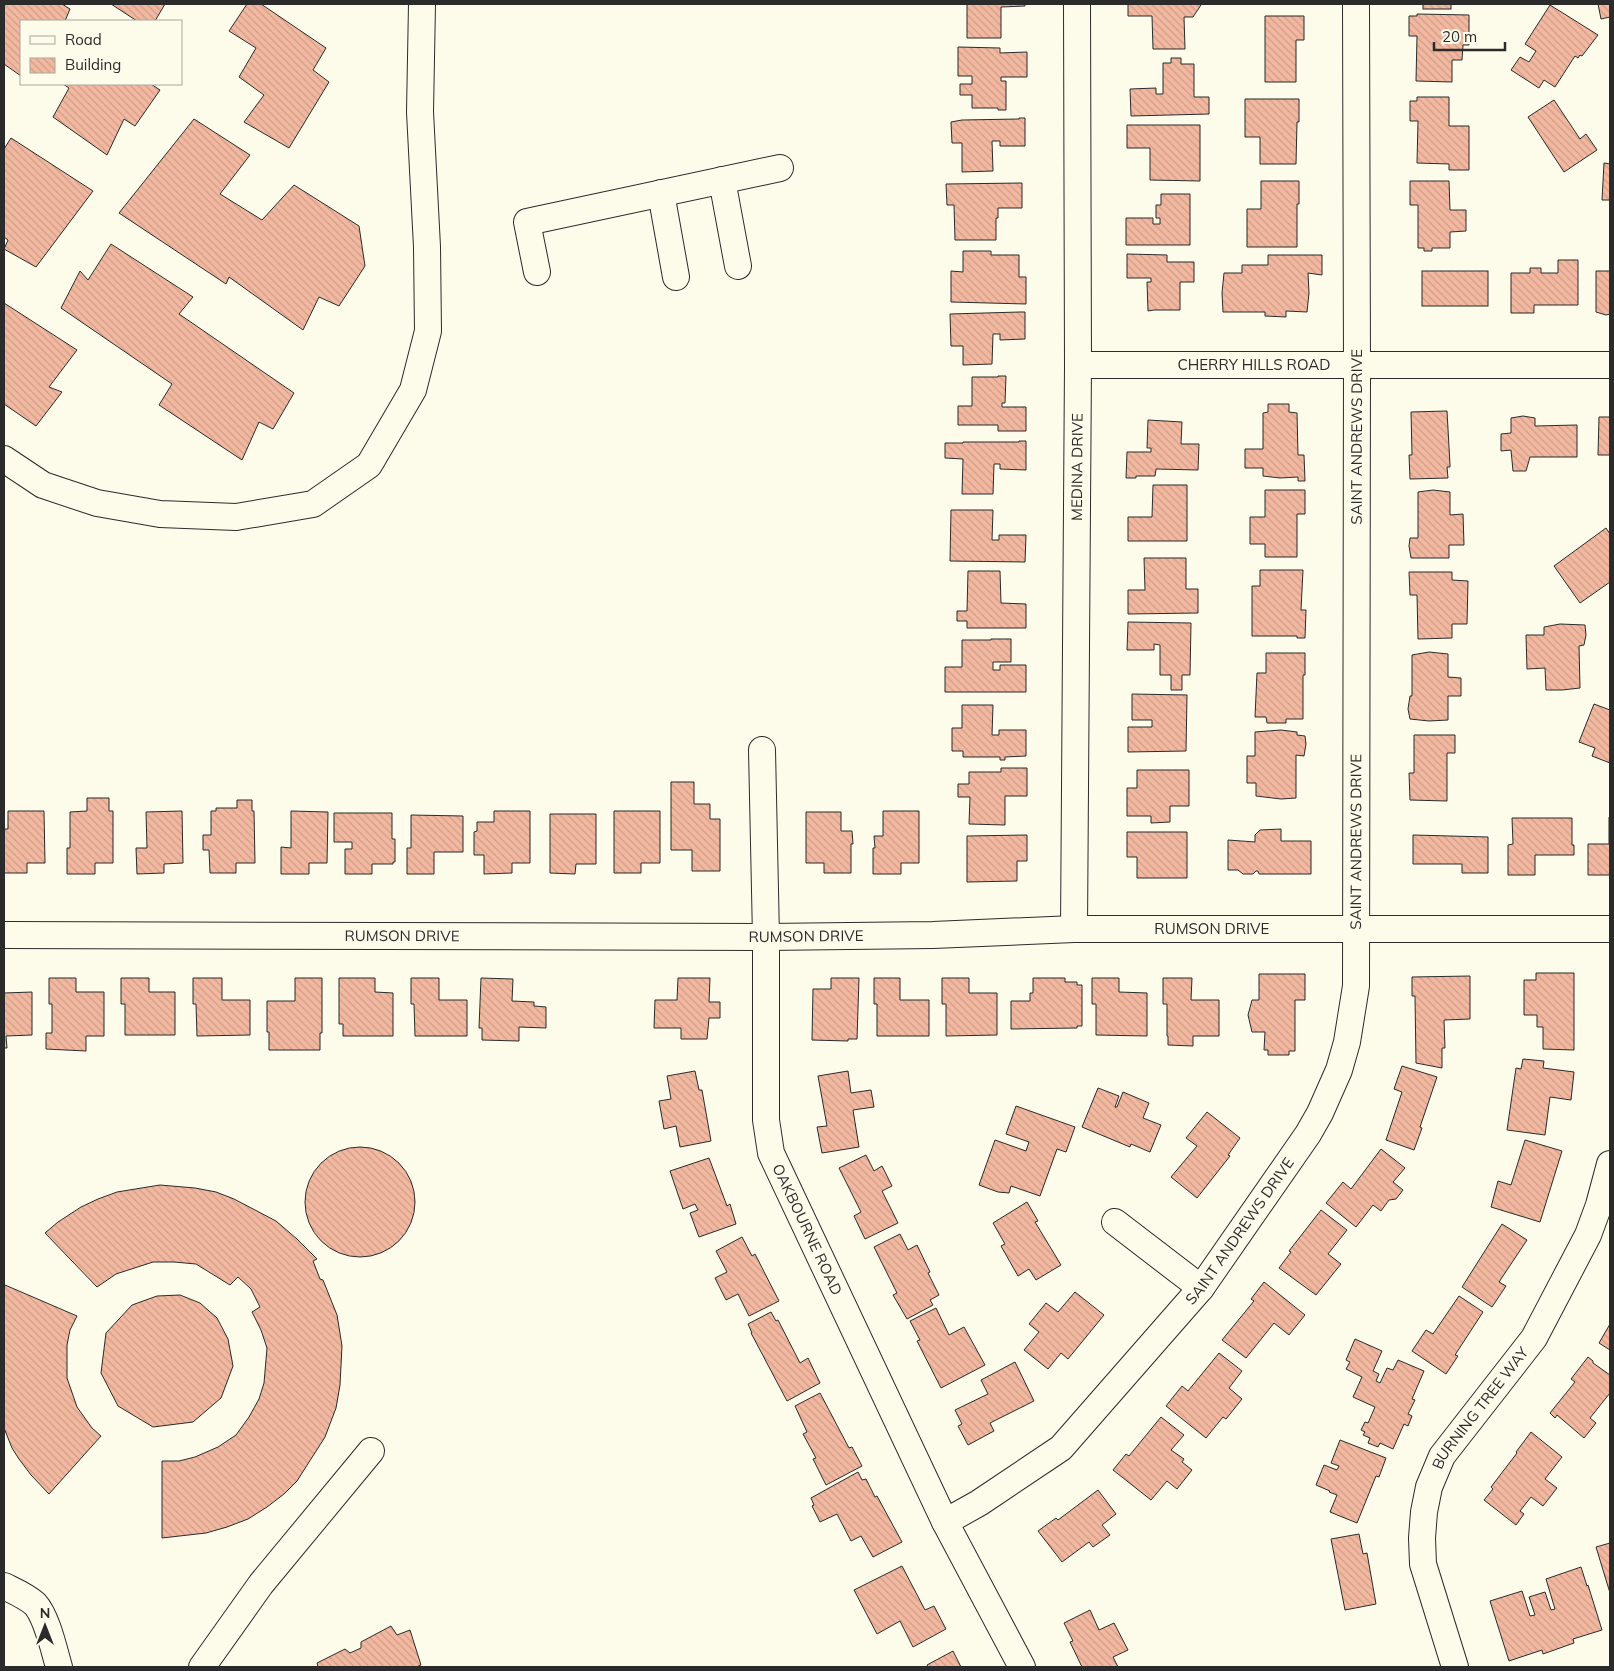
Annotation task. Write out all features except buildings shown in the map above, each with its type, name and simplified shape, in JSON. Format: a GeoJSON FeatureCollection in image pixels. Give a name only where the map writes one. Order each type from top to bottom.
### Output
{"type":"FeatureCollection","features":[{"type":"Feature","properties":{"kind":"street"},"geometry":{"type":"LineString","coordinates":[[4,459],[43,485],[97,503],[160,514],[236,517],[313,504],[369,465],[413,390],[428,331],[427,247],[420,112],[422,4]]}},
{"type":"Feature","properties":{"kind":"street","name":"MEDINA DRIVE"},"geometry":{"type":"LineString","coordinates":[[1074,928],[1078,365],[1077,4]]}},
{"type":"Feature","properties":{"kind":"street","name":"SAINT ANDREWS DRIVE"},"geometry":{"type":"LineString","coordinates":[[945,1522],[979,1504],[1061,1448],[1201,1288],[1308,1134],[1330,1092],[1347,1042],[1356,986],[1356,4]]}},
{"type":"Feature","properties":{"kind":"street"},"geometry":{"type":"LineString","coordinates":[[537,272],[527,222],[780,168]]}},
{"type":"Feature","properties":{"kind":"street"},"geometry":{"type":"LineString","coordinates":[[722,180],[738,266]]}},
{"type":"Feature","properties":{"kind":"street"},"geometry":{"type":"LineString","coordinates":[[661,193],[676,277]]}},
{"type":"Feature","properties":{"kind":"street","name":"CHERRY HILLS ROAD"},"geometry":{"type":"LineString","coordinates":[[1078,365],[1610,365]]}},
{"type":"Feature","properties":{"kind":"street","name":"OAKBOURNE ROAD"},"geometry":{"type":"LineString","coordinates":[[762,750],[766,937],[766,1120],[771,1153],[945,1522],[1022,1667]]}},
{"type":"Feature","properties":{"kind":"street","name":"RUMSON DRIVE"},"geometry":{"type":"LineString","coordinates":[[4,935],[766,937],[933,935],[1074,928],[1610,929]]}},
{"type":"Feature","properties":{"kind":"street","name":"BURNING TREE WAY"},"geometry":{"type":"LineString","coordinates":[[1455,1667],[1423,1564],[1424,1512],[1430,1487],[1442,1456],[1534,1338],[1588,1235],[1599,1205],[1610,1164]]}},
{"type":"Feature","properties":{"kind":"street"},"geometry":{"type":"LineString","coordinates":[[1115,1222],[1201,1288]]}},
{"type":"Feature","properties":{"kind":"street"},"geometry":{"type":"LineString","coordinates":[[202,1667],[261,1584],[371,1451]]}},
{"type":"Feature","properties":{"kind":"street"},"geometry":{"type":"LineString","coordinates":[[4,1586],[21,1594],[35,1604],[43,1619],[60,1667]]}}]}
